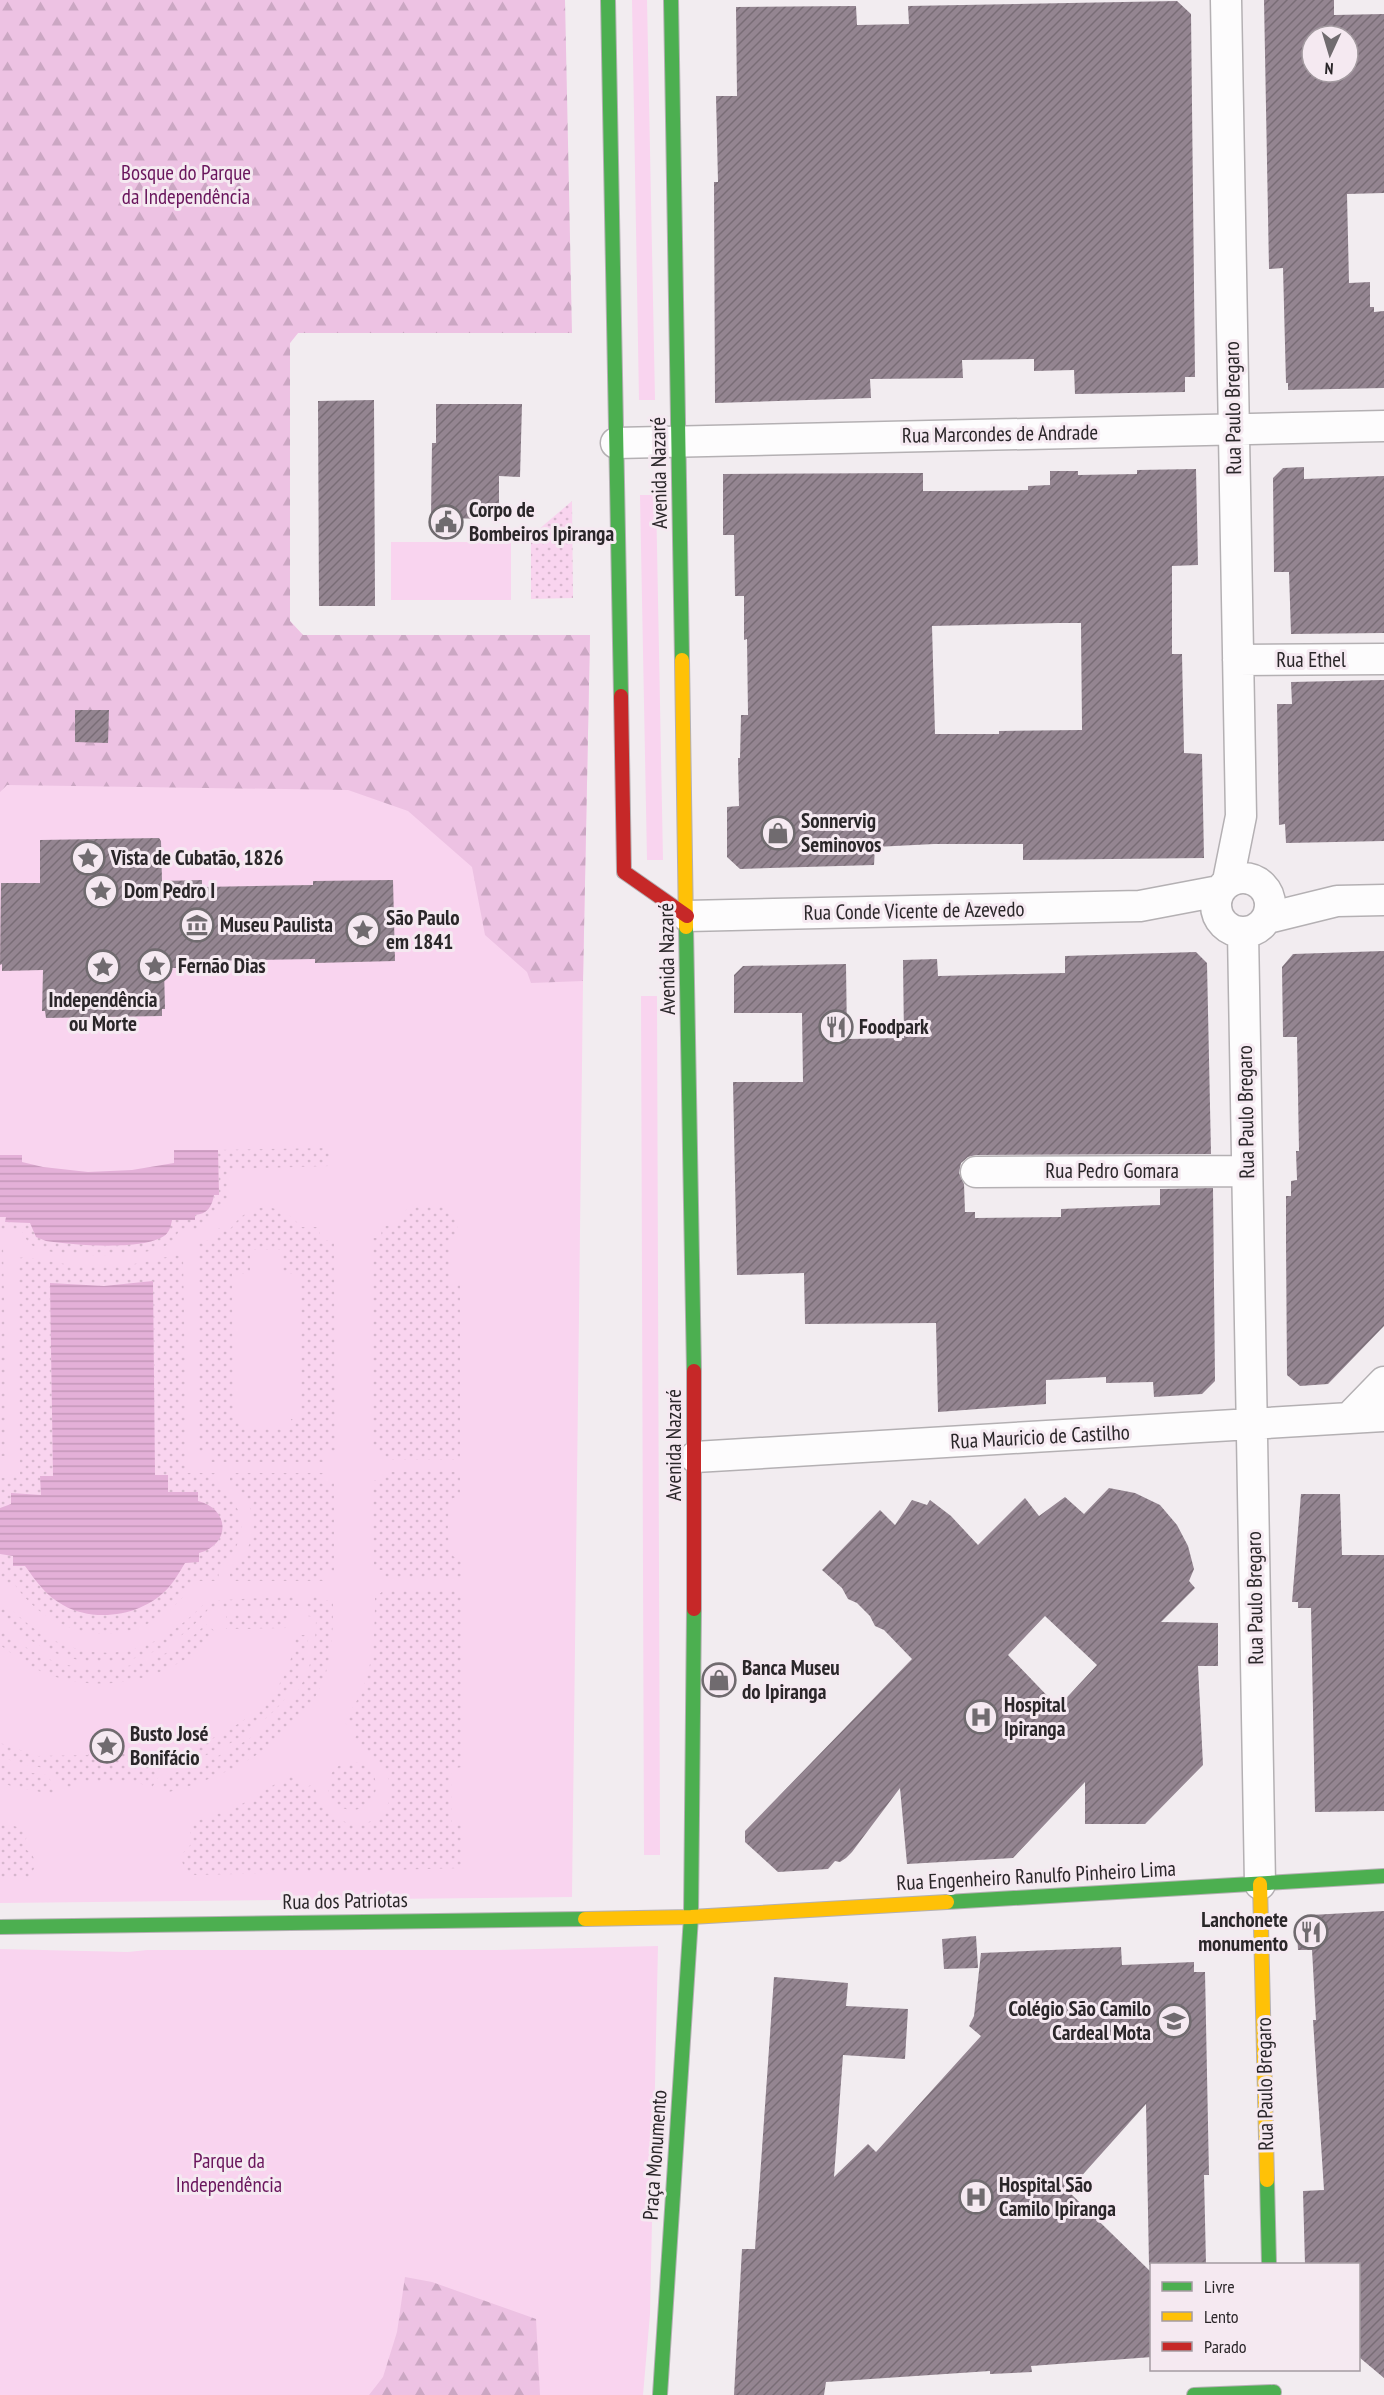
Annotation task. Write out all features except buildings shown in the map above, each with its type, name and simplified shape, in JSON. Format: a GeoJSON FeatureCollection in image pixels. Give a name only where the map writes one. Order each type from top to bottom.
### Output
{"type":"FeatureCollection","features":[{"type":"Feature","properties":{"kind":"main road","name":"Avenida Nazaré"},"geometry":{"type":"LineString","coordinates":[[608,0],[624,872],[687,916]]}},
{"type":"Feature","properties":{"kind":"main road","name":"Avenida Nazaré"},"geometry":{"type":"LineString","coordinates":[[671,0],[695,1457],[691,1917]]}},
{"type":"Feature","properties":{"kind":"main road","name":"Rua Engenheiro Ranulfo Pinheiro Lima"},"geometry":{"type":"LineString","coordinates":[[691,1917],[1384,1876]]}},
{"type":"Feature","properties":{"kind":"main road","name":"Rua Paulo Bregaro"},"geometry":{"type":"LineString","coordinates":[[1260,1884],[1269,2263]]}},
{"type":"Feature","properties":{"kind":"main road","name":"Rua dos Patriotas"},"geometry":{"type":"LineString","coordinates":[[0,1927],[691,1917]]}},
{"type":"Feature","properties":{"kind":"main road","name":"Praça Monumento"},"geometry":{"type":"LineString","coordinates":[[660,2395],[691,1917]]}},
{"type":"Feature","properties":{"kind":"main road"},"geometry":{"type":"LineString","coordinates":[[1194,2395],[1274,2391]]}},
{"type":"Feature","properties":{"kind":"street","name":"Rua Paulo Bregaro"},"geometry":{"type":"LineString","coordinates":[[1226,0],[1241,884]]}},
{"type":"Feature","properties":{"kind":"street","name":"Rua Marcondes de Andrade"},"geometry":{"type":"LineString","coordinates":[[616,443],[1384,426]]}},
{"type":"Feature","properties":{"kind":"street","name":"Rua Ethel"},"geometry":{"type":"LineString","coordinates":[[1238,660],[1384,659]]}},
{"type":"Feature","properties":{"kind":"street","name":"Rua Conde Vicente de Azevedo"},"geometry":{"type":"LineString","coordinates":[[687,916],[1140,906],[1241,884],[1337,901],[1384,900]]}},
{"type":"Feature","properties":{"kind":"street"},"geometry":{"type":"LineString","coordinates":[[1241,884],[1271,900],[1245,925],[1216,909],[1241,884]]}},
{"type":"Feature","properties":{"kind":"street","name":"Rua Conde Vicente de Azevedo"},"geometry":{"type":"LineString","coordinates":[[1140,906],[1245,925],[1337,901]]}},
{"type":"Feature","properties":{"kind":"street","name":"Rua Paulo Bregaro"},"geometry":{"type":"LineString","coordinates":[[1245,925],[1247,1171],[1260,1884]]}},
{"type":"Feature","properties":{"kind":"street","name":"Rua Pedro Gomara"},"geometry":{"type":"LineString","coordinates":[[976,1172],[1247,1171]]}},
{"type":"Feature","properties":{"kind":"street"},"geometry":{"type":"LineString","coordinates":[[1349,1418],[1384,1382]]}},
{"type":"Feature","properties":{"kind":"street","name":"Rua Mauricio de Castilho"},"geometry":{"type":"LineString","coordinates":[[695,1457],[1384,1416]]}},
{"type":"Feature","properties":{"kind":"green space"},"geometry":{"type":"Polygon","coordinates":[[[0,0],[572,333],[298,333],[290,343],[290,621],[303,635],[590,635],[583,981],[572,1897],[0,1903],[0,0]]]}},
{"type":"Feature","properties":{"kind":"green space","name":"Bosque do Parque da Independência"},"geometry":{"type":"Polygon","coordinates":[[[0,0],[565,0],[572,333],[298,333],[290,343],[290,621],[303,635],[590,635],[583,981],[531,983],[527,972],[485,935],[472,867],[408,811],[348,790],[7,785],[0,792],[0,0]]]}},
{"type":"Feature","properties":{"kind":"green space"},"geometry":{"type":"Polygon","coordinates":[[[632,0],[647,0],[655,400],[639,400],[632,0]]]}},
{"type":"Feature","properties":{"kind":"green space"},"geometry":{"type":"Polygon","coordinates":[[[640,495],[656,495],[663,860],[647,860],[640,495]]]}},
{"type":"Feature","properties":{"kind":"green space"},"geometry":{"type":"Polygon","coordinates":[[[572,501],[573,598],[531,599],[531,536],[572,501]]]}},
{"type":"Feature","properties":{"kind":"green space"},"geometry":{"type":"Polygon","coordinates":[[[391,542],[511,542],[511,600],[391,600],[391,542]]]}},
{"type":"Feature","properties":{"kind":"green space"},"geometry":{"type":"Polygon","coordinates":[[[641,996],[657,996],[660,1855],[644,1855],[641,996]]]}},
{"type":"Feature","properties":{"kind":"green space"},"geometry":{"type":"Polygon","coordinates":[[[329,1148],[329,1166],[227,1169],[227,1205],[221,1205],[215,1217],[205,1223],[205,1229],[180,1229],[170,1243],[154,1250],[121,1255],[64,1254],[34,1247],[22,1231],[0,1231],[0,1217],[6,1217],[6,1222],[30,1223],[69,1244],[113,1246],[157,1240],[172,1220],[195,1220],[195,1215],[213,1202],[214,1195],[219,1195],[218,1150],[329,1148]]]}},
{"type":"Feature","properties":{"kind":"green space"},"geometry":{"type":"Polygon","coordinates":[[[441,1206],[453,1214],[457,1221],[458,1231],[458,1236],[449,1236],[449,1284],[460,1285],[460,1460],[383,1460],[382,1452],[372,1451],[371,1238],[381,1238],[382,1226],[399,1225],[406,1210],[441,1206]]]}},
{"type":"Feature","properties":{"kind":"green space"},"geometry":{"type":"Polygon","coordinates":[[[266,1207],[290,1216],[301,1227],[320,1227],[320,1240],[334,1240],[335,1453],[325,1453],[324,1462],[209,1462],[209,1453],[199,1453],[199,1241],[217,1240],[217,1228],[231,1228],[246,1213],[266,1207]],[[250,1250],[250,1274],[232,1274],[233,1419],[242,1420],[243,1429],[291,1429],[291,1419],[301,1419],[301,1274],[282,1274],[282,1250],[250,1250]]]}},
{"type":"Feature","properties":{"kind":"green space"},"geometry":{"type":"Polygon","coordinates":[[[0,1244],[3,1244],[7,1456],[0,1456],[0,1244]]]}},
{"type":"Feature","properties":{"kind":"green space"},"geometry":{"type":"Polygon","coordinates":[[[175,1255],[183,1256],[187,1473],[217,1473],[215,1486],[227,1495],[240,1515],[242,1526],[240,1537],[236,1547],[218,1568],[219,1581],[195,1581],[177,1604],[155,1620],[131,1630],[106,1634],[81,1631],[57,1622],[34,1607],[15,1585],[0,1584],[0,1554],[13,1556],[25,1566],[42,1589],[169,1587],[185,1563],[198,1553],[214,1546],[206,1503],[198,1501],[197,1492],[168,1492],[155,1475],[153,1281],[104,1286],[50,1283],[53,1477],[41,1495],[0,1508],[0,1478],[20,1477],[18,1258],[112,1267],[175,1255]]]}},
{"type":"Feature","properties":{"kind":"green space"},"geometry":{"type":"Polygon","coordinates":[[[383,1472],[460,1472],[460,1497],[453,1498],[451,1503],[448,1528],[451,1553],[454,1557],[461,1558],[462,1577],[382,1577],[382,1570],[374,1570],[372,1480],[383,1480],[383,1472]]]}},
{"type":"Feature","properties":{"kind":"green space"},"geometry":{"type":"Polygon","coordinates":[[[230,1473],[324,1473],[324,1481],[334,1482],[334,1572],[324,1572],[324,1581],[230,1581],[230,1572],[247,1549],[254,1526],[248,1504],[241,1492],[230,1481],[230,1473]]]}},
{"type":"Feature","properties":{"kind":"green space"},"geometry":{"type":"Polygon","coordinates":[[[384,1590],[461,1591],[462,1767],[451,1769],[452,1823],[463,1824],[463,1868],[195,1875],[189,1872],[184,1867],[182,1858],[182,1854],[193,1842],[188,1824],[237,1807],[292,1774],[305,1788],[313,1784],[323,1807],[338,1819],[352,1824],[365,1823],[376,1819],[384,1811],[389,1800],[390,1787],[386,1773],[375,1759],[353,1740],[358,1733],[344,1722],[361,1693],[369,1670],[374,1634],[375,1598],[384,1590]]]}},
{"type":"Feature","properties":{"kind":"green space"},"geometry":{"type":"Polygon","coordinates":[[[298,1596],[299,1606],[210,1607],[187,1631],[162,1648],[135,1658],[106,1662],[78,1660],[50,1651],[24,1636],[0,1614],[0,1603],[3,1603],[34,1628],[55,1641],[78,1649],[119,1652],[156,1641],[190,1617],[207,1601],[298,1596]]]}},
{"type":"Feature","properties":{"kind":"green space"},"geometry":{"type":"Polygon","coordinates":[[[305,1596],[321,1596],[323,1600],[333,1600],[333,1608],[332,1641],[328,1665],[319,1690],[304,1713],[264,1750],[241,1764],[190,1786],[165,1793],[160,1789],[168,1774],[204,1763],[245,1741],[279,1715],[293,1699],[303,1682],[315,1641],[316,1617],[307,1616],[305,1596]]]}},
{"type":"Feature","properties":{"kind":"green space"},"geometry":{"type":"Polygon","coordinates":[[[226,1614],[287,1614],[287,1628],[226,1629],[226,1614]]]}},
{"type":"Feature","properties":{"kind":"green space"},"geometry":{"type":"Polygon","coordinates":[[[206,1624],[217,1633],[181,1662],[138,1679],[115,1683],[69,1680],[47,1674],[0,1645],[0,1634],[5,1630],[27,1648],[52,1660],[79,1667],[106,1669],[134,1665],[160,1656],[184,1642],[206,1624]]]}},
{"type":"Feature","properties":{"kind":"green space"},"geometry":{"type":"Polygon","coordinates":[[[296,1635],[309,1635],[303,1663],[297,1680],[274,1711],[240,1738],[221,1748],[182,1764],[164,1768],[151,1789],[138,1782],[80,1781],[66,1790],[51,1769],[20,1764],[0,1756],[0,1743],[38,1756],[88,1755],[89,1744],[93,1736],[99,1731],[107,1730],[114,1731],[120,1736],[125,1744],[126,1755],[161,1755],[189,1749],[231,1728],[270,1697],[287,1670],[296,1635]]]}},
{"type":"Feature","properties":{"kind":"green space"},"geometry":{"type":"Polygon","coordinates":[[[352,1762],[369,1769],[376,1786],[369,1803],[352,1810],[335,1803],[328,1786],[335,1769],[352,1762]]]}},
{"type":"Feature","properties":{"kind":"green space"},"geometry":{"type":"Polygon","coordinates":[[[0,1764],[18,1771],[47,1775],[57,1790],[51,1794],[0,1782],[0,1764]]]}},
{"type":"Feature","properties":{"kind":"green space"},"geometry":{"type":"Polygon","coordinates":[[[0,1822],[28,1830],[24,1848],[32,1854],[36,1864],[30,1877],[0,1878],[0,1822]]]}},
{"type":"Feature","properties":{"kind":"green space","name":"Parque da Independência"},"geometry":{"type":"Polygon","coordinates":[[[658,1946],[650,2314],[643,2395],[0,2395],[0,1949],[128,1952],[147,1950],[496,1950],[658,1946]]]}},
{"type":"Feature","properties":{"kind":"green space"},"geometry":{"type":"Polygon","coordinates":[[[405,2277],[432,2282],[536,2319],[540,2395],[369,2395],[383,2377],[397,2332],[405,2277]]]}},
{"type":"Feature","properties":{"kind":"shaded area"},"geometry":{"type":"Polygon","coordinates":[[[174,1150],[218,1150],[219,1195],[214,1195],[208,1209],[195,1215],[195,1220],[172,1220],[167,1233],[154,1241],[106,1246],[46,1241],[36,1237],[30,1223],[5,1222],[6,1217],[0,1217],[0,1155],[22,1155],[22,1162],[88,1172],[132,1170],[174,1163],[174,1150]]]}},
{"type":"Feature","properties":{"kind":"shaded area"},"geometry":{"type":"Polygon","coordinates":[[[153,1281],[155,1475],[168,1475],[168,1492],[198,1492],[198,1501],[209,1505],[221,1519],[221,1535],[209,1549],[199,1553],[199,1562],[185,1563],[169,1587],[159,1597],[134,1610],[119,1614],[90,1614],[76,1611],[51,1597],[25,1566],[13,1566],[13,1556],[0,1554],[0,1508],[11,1504],[11,1493],[41,1495],[40,1476],[53,1476],[50,1283],[104,1286],[153,1281]]]}},
{"type":"Feature","properties":{"kind":"traffic: fast"},"geometry":{"type":"LineString","coordinates":[[608,0],[621,696]]}},
{"type":"Feature","properties":{"kind":"traffic: fast"},"geometry":{"type":"LineString","coordinates":[[671,0],[682,660]]}},
{"type":"Feature","properties":{"kind":"traffic: fast"},"geometry":{"type":"LineString","coordinates":[[686,927],[694,1371]]}},
{"type":"Feature","properties":{"kind":"traffic: fast"},"geometry":{"type":"LineString","coordinates":[[660,2395],[691,1917],[694,1609]]}},
{"type":"Feature","properties":{"kind":"traffic: fast"},"geometry":{"type":"LineString","coordinates":[[947,1902],[1384,1876]]}},
{"type":"Feature","properties":{"kind":"traffic: fast"},"geometry":{"type":"LineString","coordinates":[[0,1927],[585,1919]]}},
{"type":"Feature","properties":{"kind":"traffic: fast"},"geometry":{"type":"LineString","coordinates":[[1267,2180],[1269,2263]]}},
{"type":"Feature","properties":{"kind":"traffic: fast"},"geometry":{"type":"LineString","coordinates":[[1194,2395],[1274,2392]]}},
{"type":"Feature","properties":{"kind":"traffic: slow"},"geometry":{"type":"LineString","coordinates":[[682,660],[686,927]]}},
{"type":"Feature","properties":{"kind":"traffic: slow"},"geometry":{"type":"LineString","coordinates":[[1260,1884],[1267,2180]]}},
{"type":"Feature","properties":{"kind":"traffic: slow"},"geometry":{"type":"LineString","coordinates":[[585,1919],[691,1917],[947,1902]]}},
{"type":"Feature","properties":{"kind":"traffic: jam"},"geometry":{"type":"LineString","coordinates":[[621,696],[624,872],[687,916]]}},
{"type":"Feature","properties":{"kind":"traffic: jam"},"geometry":{"type":"LineString","coordinates":[[694,1371],[694,1609]]}},
{"type":"Feature","properties":{"kind":"place","name":"Corpo de Bombeiros Ipiranga"},"geometry":{"type":"Point","coordinates":[446,522]}},
{"type":"Feature","properties":{"kind":"place","name":"Sonnervig Seminovos"},"geometry":{"type":"Point","coordinates":[778,833]}},
{"type":"Feature","properties":{"kind":"place","name":"Vista de Cubatão, 1826"},"geometry":{"type":"Point","coordinates":[88,858]}},
{"type":"Feature","properties":{"kind":"place","name":"Dom Pedro I"},"geometry":{"type":"Point","coordinates":[101,891]}},
{"type":"Feature","properties":{"kind":"place","name":"Museu Paulista"},"geometry":{"type":"Point","coordinates":[197,925]}},
{"type":"Feature","properties":{"kind":"place","name":"São Paulo em 1841"},"geometry":{"type":"Point","coordinates":[363,930]}},
{"type":"Feature","properties":{"kind":"place","name":"Fernão Dias"},"geometry":{"type":"Point","coordinates":[155,966]}},
{"type":"Feature","properties":{"kind":"place","name":"Independência ou Morte"},"geometry":{"type":"Point","coordinates":[103,967]}},
{"type":"Feature","properties":{"kind":"place","name":"Foodpark"},"geometry":{"type":"Point","coordinates":[836,1027]}},
{"type":"Feature","properties":{"kind":"place","name":"Banca Museu do Ipiranga"},"geometry":{"type":"Point","coordinates":[719,1680]}},
{"type":"Feature","properties":{"kind":"place","name":"Hospital Ipiranga"},"geometry":{"type":"Point","coordinates":[981,1717]}},
{"type":"Feature","properties":{"kind":"place","name":"Busto José Bonifácio"},"geometry":{"type":"Point","coordinates":[107,1746]}},
{"type":"Feature","properties":{"kind":"place","name":"Lanchonete monumento"},"geometry":{"type":"Point","coordinates":[1311,1932]}},
{"type":"Feature","properties":{"kind":"place","name":"Colégio São Camilo Cardeal Mota"},"geometry":{"type":"Point","coordinates":[1174,2021]}},
{"type":"Feature","properties":{"kind":"place","name":"Hospital São Camilo Ipiranga"},"geometry":{"type":"Point","coordinates":[976,2197]}}]}
